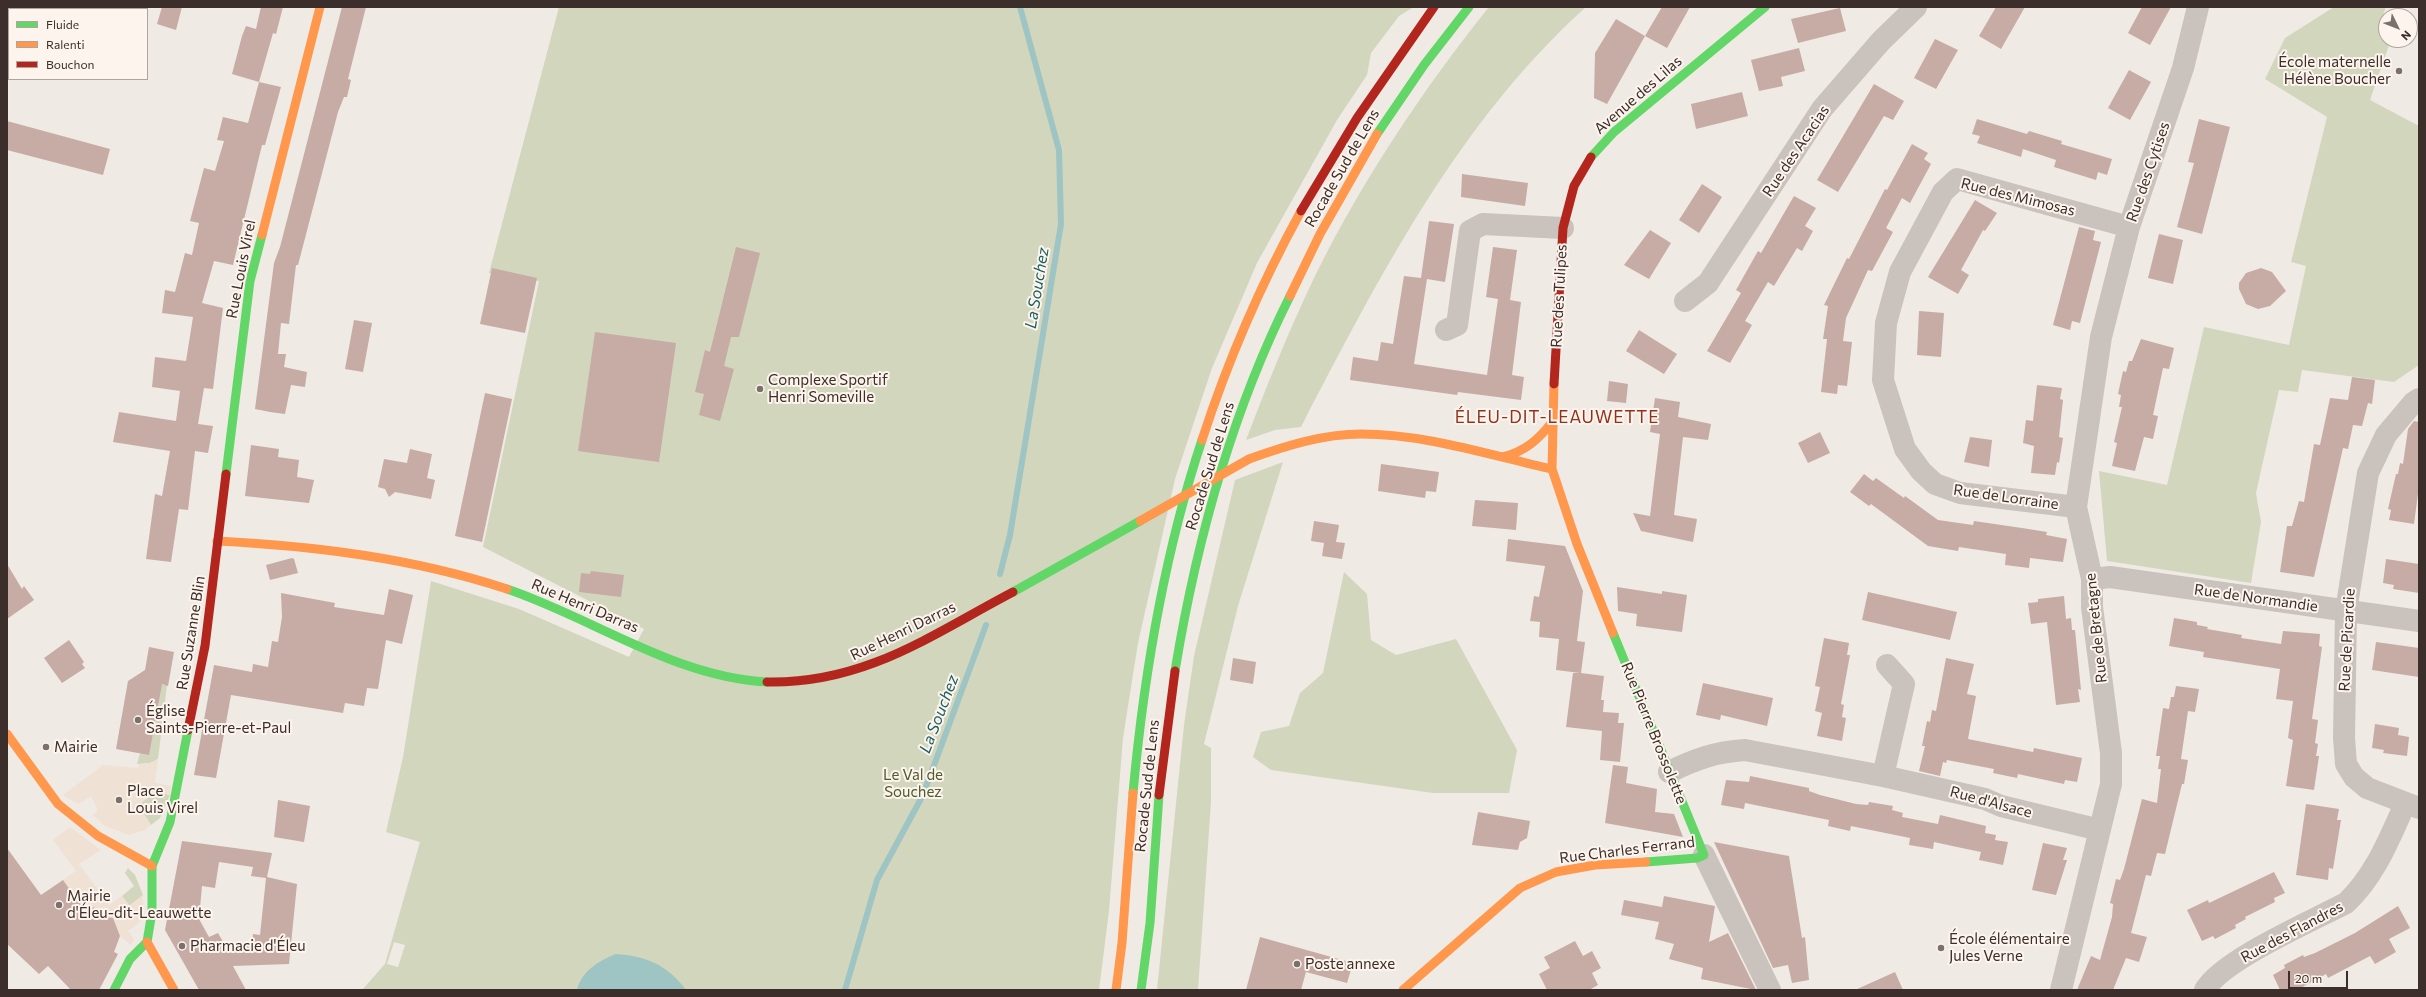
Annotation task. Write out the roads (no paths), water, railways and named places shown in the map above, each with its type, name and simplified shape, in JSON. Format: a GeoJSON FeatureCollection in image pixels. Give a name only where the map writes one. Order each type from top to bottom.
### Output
{"type":"FeatureCollection","features":[{"type":"Feature","properties":{"kind":"main road","name":"Rue Louis Virel"},"geometry":{"type":"LineString","coordinates":[[218,541],[250,281],[320,7]]}},
{"type":"Feature","properties":{"kind":"main road","name":"Rocade Sud de Lens"},"geometry":{"type":"LineString","coordinates":[[1116,990],[1141,716],[1151,646],[1180,513],[1203,434],[1225,372],[1258,294],[1313,188],[1373,93],[1434,7]]}},
{"type":"Feature","properties":{"kind":"main road","name":"Rocade Sud de Lens"},"geometry":{"type":"LineString","coordinates":[[1141,990],[1165,740],[1177,651],[1199,548],[1216,488],[1240,415],[1282,309],[1325,222],[1386,119],[1450,29],[1469,7]]}},
{"type":"Feature","properties":{"kind":"main road","name":"Avenue des Lilas"},"geometry":{"type":"LineString","coordinates":[[1563,228],[1566,204],[1576,181],[1595,151],[1614,132],[1765,7]]}},
{"type":"Feature","properties":{"kind":"main road","name":"Rue des Tulipes"},"geometry":{"type":"LineString","coordinates":[[1552,469],[1552,421],[1563,228]]}},
{"type":"Feature","properties":{"kind":"main road"},"geometry":{"type":"LineString","coordinates":[[1502,458],[1530,446],[1552,421]]}},
{"type":"Feature","properties":{"kind":"main road","name":"Rue Henri Darras"},"geometry":{"type":"LineString","coordinates":[[218,541],[372,555],[434,568],[485,582],[539,600],[699,668],[735,678],[774,682],[822,679],[855,671],[894,654],[1084,554],[1249,459],[1301,443],[1361,434],[1442,443],[1552,469]]}},
{"type":"Feature","properties":{"kind":"main road","name":"Rue Pierre Brossolette"},"geometry":{"type":"LineString","coordinates":[[1552,469],[1577,544],[1704,855]]}},
{"type":"Feature","properties":{"kind":"main road","name":"Rue Suzanne Blin"},"geometry":{"type":"LineString","coordinates":[[152,866],[170,822],[205,646],[218,541]]}},
{"type":"Feature","properties":{"kind":"main road"},"geometry":{"type":"LineString","coordinates":[[7,734],[58,804],[98,836],[152,866],[153,892],[147,942],[130,959],[114,990]]}},
{"type":"Feature","properties":{"kind":"main road","name":"Rue Charles Ferrand"},"geometry":{"type":"LineString","coordinates":[[1403,990],[1520,888],[1556,872],[1596,865],[1697,858],[1704,855]]}},
{"type":"Feature","properties":{"kind":"main road"},"geometry":{"type":"LineString","coordinates":[[147,942],[174,990]]}},
{"type":"Feature","properties":{"kind":"street","name":"Rue des Acacias"},"geometry":{"type":"LineString","coordinates":[[1685,301],[1708,283],[1822,109],[1881,41],[1916,7]]}},
{"type":"Feature","properties":{"kind":"street","name":"Rue des Cytises"},"geometry":{"type":"LineString","coordinates":[[2101,337],[2129,227],[2183,68],[2198,7]]}},
{"type":"Feature","properties":{"kind":"street","name":"Rue des Mimosas"},"geometry":{"type":"LineString","coordinates":[[1883,380],[1886,323],[1900,272],[1943,192],[1957,179],[2129,227]]}},
{"type":"Feature","properties":{"kind":"street","name":"Rue des Tulipes"},"geometry":{"type":"LineString","coordinates":[[1446,330],[1457,324],[1470,231],[1483,224],[1563,228]]}},
{"type":"Feature","properties":{"kind":"street","name":"Rue de Bretagne"},"geometry":{"type":"LineString","coordinates":[[2061,990],[2111,784],[2111,753],[2092,606],[2092,579],[2076,507],[2101,337]]}},
{"type":"Feature","properties":{"kind":"street","name":"Rue de Lorraine"},"geometry":{"type":"LineString","coordinates":[[1883,380],[1905,449],[1921,471],[1935,484],[1960,493],[2076,507]]}},
{"type":"Feature","properties":{"kind":"street","name":"Rue de Picardie"},"geometry":{"type":"LineString","coordinates":[[2412,806],[2367,788],[2354,777],[2346,764],[2344,738],[2346,610],[2368,473],[2386,435],[2413,403],[2419,399]]}},
{"type":"Feature","properties":{"kind":"street","name":"Rue de Normandie"},"geometry":{"type":"LineString","coordinates":[[2092,579],[2110,577],[2419,621]]}},
{"type":"Feature","properties":{"kind":"street"},"geometry":{"type":"LineString","coordinates":[[1883,776],[1904,684],[1887,665]]}},
{"type":"Feature","properties":{"kind":"street","name":"Rue d'Alsace"},"geometry":{"type":"LineString","coordinates":[[1669,772],[1696,759],[1722,751],[1745,750],[1883,776],[1985,799],[2002,806],[2100,830]]}},
{"type":"Feature","properties":{"kind":"street","name":"Rue des Flandres"},"geometry":{"type":"LineString","coordinates":[[2205,990],[2210,981],[2228,965],[2346,903],[2360,891],[2412,806]]}},
{"type":"Feature","properties":{"kind":"street","name":"Rue Pierre Brossolette"},"geometry":{"type":"LineString","coordinates":[[1704,855],[1770,990]]}},
{"type":"Feature","properties":{"kind":"water"},"geometry":{"type":"Polygon","coordinates":[[[616,954],[637,957],[656,963],[679,981],[686,990],[577,990],[579,983],[592,967],[604,959],[616,954]]]}},
{"type":"Feature","properties":{"kind":"waterway","name":"La Souchez"},"geometry":{"type":"LineString","coordinates":[[1000,574],[1010,535],[1061,224],[1059,150],[1020,7]]}},
{"type":"Feature","properties":{"kind":"waterway","name":"La Souchez"},"geometry":{"type":"LineString","coordinates":[[845,990],[877,880],[923,795],[986,625]]}},
{"type":"Feature","properties":{"kind":"place","name":"École maternelle Hélène Boucher"},"geometry":{"type":"Point","coordinates":[2399,71]}},
{"type":"Feature","properties":{"kind":"place","name":"Complexe Sportif Henri Someville"},"geometry":{"type":"Point","coordinates":[760,389]}},
{"type":"Feature","properties":{"kind":"place","name":"Église Saints-Pierre-et-Paul"},"geometry":{"type":"Point","coordinates":[138,720]}},
{"type":"Feature","properties":{"kind":"place","name":"Mairie"},"geometry":{"type":"Point","coordinates":[46,747]}},
{"type":"Feature","properties":{"kind":"place","name":"Place Louis Virel"},"geometry":{"type":"Point","coordinates":[119,800]}},
{"type":"Feature","properties":{"kind":"place","name":"Mairie d'Éleu-dit-Leauwette"},"geometry":{"type":"Point","coordinates":[59,905]}},
{"type":"Feature","properties":{"kind":"place","name":"Pharmacie d'Éleu"},"geometry":{"type":"Point","coordinates":[182,946]}},
{"type":"Feature","properties":{"kind":"place","name":"École élémentaire Jules Verne"},"geometry":{"type":"Point","coordinates":[1941,948]}},
{"type":"Feature","properties":{"kind":"place","name":"Poste annexe"},"geometry":{"type":"Point","coordinates":[1297,964]}},
{"type":"Feature","properties":{"kind":"district","name":"ÉLEU-DIT-LEAUWETTE"},"geometry":{"type":"Point","coordinates":[1557,417]}},
{"type":"Feature","properties":{"kind":"park label","name":"Le Val de Souchez"},"geometry":{"type":"Point","coordinates":[913,784]}}]}
